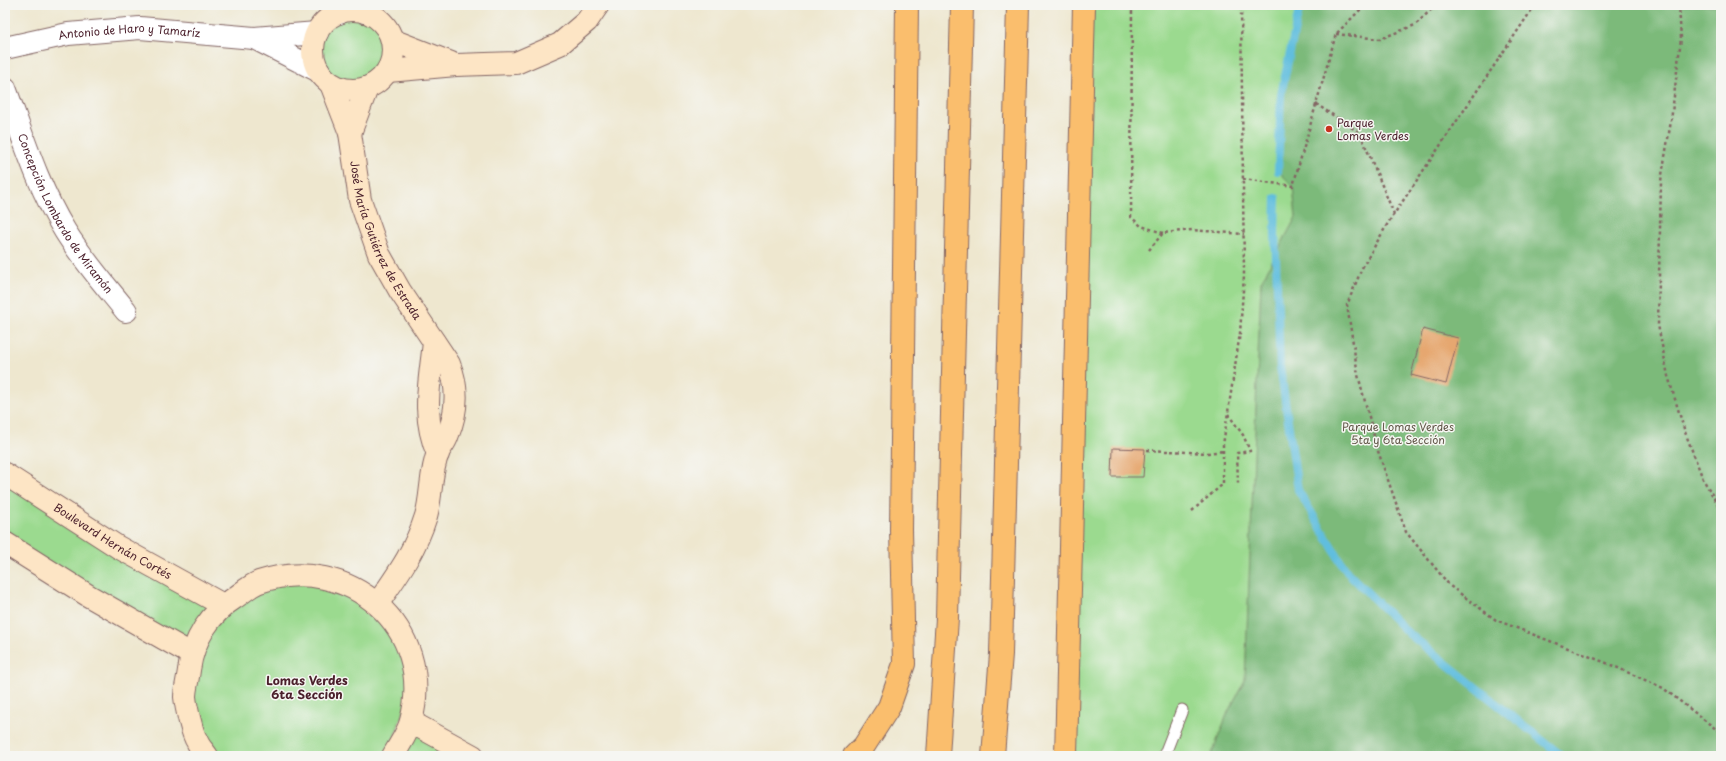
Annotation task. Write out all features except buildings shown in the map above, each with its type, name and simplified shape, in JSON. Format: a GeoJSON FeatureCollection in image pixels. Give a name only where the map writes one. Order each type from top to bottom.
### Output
{"type":"FeatureCollection","features":[{"type":"Feature","properties":{"kind":"highway"},"geometry":{"type":"LineString","coordinates":[[854,756],[864,746],[889,707],[904,664],[902,523],[907,5]]}},
{"type":"Feature","properties":{"kind":"highway"},"geometry":{"type":"LineString","coordinates":[[938,756],[947,618],[962,5]]}},
{"type":"Feature","properties":{"kind":"highway"},"geometry":{"type":"LineString","coordinates":[[993,756],[1001,654],[1018,5]]}},
{"type":"Feature","properties":{"kind":"highway"},"geometry":{"type":"LineString","coordinates":[[1066,756],[1084,5]]}},
{"type":"Feature","properties":{"kind":"street"},"geometry":{"type":"LineString","coordinates":[[388,71],[456,65],[516,63],[560,44],[587,21],[598,5]]}},
{"type":"Feature","properties":{"kind":"street"},"geometry":{"type":"LineString","coordinates":[[365,8],[388,29],[392,40],[393,55],[388,71],[378,82],[367,88],[347,91],[325,77],[313,52],[317,33],[324,23],[340,9],[350,10],[365,8]]}},
{"type":"Feature","properties":{"kind":"street","name":"Antonio de Haro y Tamaríz"},"geometry":{"type":"LineString","coordinates":[[5,48],[68,34],[140,28],[254,38],[317,33]]}},
{"type":"Feature","properties":{"kind":"street","name":"Antonio de Haro y Tamaríz"},"geometry":{"type":"LineString","coordinates":[[254,38],[325,77]]}},
{"type":"Feature","properties":{"kind":"street"},"geometry":{"type":"LineString","coordinates":[[392,40],[456,65]]}},
{"type":"Feature","properties":{"kind":"street","name":"José María Gutiérrez de Estrada"},"geometry":{"type":"LineString","coordinates":[[325,77],[350,133],[360,200],[379,254],[400,291],[449,364],[453,374],[456,391],[452,424],[438,454],[426,515],[411,555],[378,603]]}},
{"type":"Feature","properties":{"kind":"street","name":"Concepción Lombardo de Miramón"},"geometry":{"type":"LineString","coordinates":[[5,88],[42,187],[65,231],[90,267],[126,311]]}},
{"type":"Feature","properties":{"kind":"street","name":"José María Gutiérrez de Estrada"},"geometry":{"type":"LineString","coordinates":[[350,133],[367,88]]}},
{"type":"Feature","properties":{"kind":"street"},"geometry":{"type":"LineString","coordinates":[[434,342],[427,405],[431,438],[438,454]]}},
{"type":"Feature","properties":{"kind":"street","name":"Boulevard Hernán Cortés"},"geometry":{"type":"LineString","coordinates":[[5,474],[118,547],[223,605]]}},
{"type":"Feature","properties":{"kind":"street"},"geometry":{"type":"LineString","coordinates":[[5,543],[89,596],[191,654]]}},
{"type":"Feature","properties":{"kind":"street"},"geometry":{"type":"LineString","coordinates":[[207,756],[196,741],[185,698],[191,654],[204,628],[223,605],[259,583],[300,574],[342,582],[378,603],[399,628],[412,658],[416,690],[411,722],[393,756]]}},
{"type":"Feature","properties":{"kind":"street"},"geometry":{"type":"LineString","coordinates":[[411,722],[473,756]]}},
{"type":"Feature","properties":{"kind":"lane"},"geometry":{"type":"LineString","coordinates":[[1164,756],[1182,710]]}},
{"type":"Feature","properties":{"kind":"path"},"geometry":{"type":"LineString","coordinates":[[1132,5],[1131,217],[1141,226],[1163,233],[1192,230],[1244,234]]}},
{"type":"Feature","properties":{"kind":"path"},"geometry":{"type":"LineString","coordinates":[[1192,511],[1223,484],[1223,451],[1240,333],[1244,234],[1241,5]]}},
{"type":"Feature","properties":{"kind":"path"},"geometry":{"type":"LineString","coordinates":[[1243,179],[1293,186],[1336,34],[1365,5]]}},
{"type":"Feature","properties":{"kind":"path"},"geometry":{"type":"LineString","coordinates":[[1336,34],[1380,39],[1415,25],[1436,5]]}},
{"type":"Feature","properties":{"kind":"path"},"geometry":{"type":"LineString","coordinates":[[1535,5],[1394,215],[1362,268],[1347,305],[1358,375],[1378,451],[1406,532],[1450,586],[1496,620],[1609,664],[1663,688],[1721,733]]}},
{"type":"Feature","properties":{"kind":"path"},"geometry":{"type":"LineString","coordinates":[[1679,5],[1680,45],[1671,121],[1661,180],[1658,325],[1668,376],[1685,432],[1703,479],[1721,510]]}},
{"type":"Feature","properties":{"kind":"path"},"geometry":{"type":"LineString","coordinates":[[1316,104],[1360,133],[1394,215]]}},
{"type":"Feature","properties":{"kind":"path"},"geometry":{"type":"LineString","coordinates":[[1149,250],[1163,233]]}},
{"type":"Feature","properties":{"kind":"path"},"geometry":{"type":"LineString","coordinates":[[1228,414],[1243,435],[1250,451],[1238,453],[1238,484]]}},
{"type":"Feature","properties":{"kind":"path"},"geometry":{"type":"LineString","coordinates":[[1147,450],[1208,453],[1223,451]]}},
{"type":"Feature","properties":{"kind":"green space","name":"Parque Lomas Verdes 5ta y 6ta Sección"},"geometry":{"type":"Polygon","coordinates":[[[1084,5],[1721,5],[1721,756],[1068,756],[1084,5]]]}},
{"type":"Feature","properties":{"kind":"green space","name":"Parque Lomas Verdes 5ta y 6ta Sección"},"geometry":{"type":"Polygon","coordinates":[[[1300,5],[1721,5],[1721,756],[1211,756],[1228,712],[1245,680],[1261,282],[1296,217],[1293,186],[1278,171],[1281,95],[1300,5]]]}},
{"type":"Feature","properties":{"kind":"green space"},"geometry":{"type":"Polygon","coordinates":[[[354,10],[369,13],[382,22],[391,35],[394,50],[391,65],[382,78],[369,87],[354,90],[339,87],[326,78],[317,65],[314,50],[317,35],[326,22],[339,13],[354,10]]]}},
{"type":"Feature","properties":{"kind":"green space"},"geometry":{"type":"Polygon","coordinates":[[[5,474],[220,604],[188,651],[5,543],[5,474]]]}},
{"type":"Feature","properties":{"kind":"green space"},"geometry":{"type":"Polygon","coordinates":[[[294,580],[337,586],[392,631],[412,686],[388,756],[215,756],[200,734],[192,691],[202,638],[253,590],[294,580]]]}},
{"type":"Feature","properties":{"kind":"green space"},"geometry":{"type":"Polygon","coordinates":[[[413,725],[471,756],[395,756],[413,725]]]}},
{"type":"Feature","properties":{"kind":"waterway"},"geometry":{"type":"LineString","coordinates":[[1278,171],[1281,95],[1300,5]]}},
{"type":"Feature","properties":{"kind":"waterway"},"geometry":{"type":"LineString","coordinates":[[1276,198],[1275,233],[1280,366],[1298,490],[1347,572],[1408,633],[1562,756]]}},
{"type":"Feature","properties":{"kind":"place","name":"Parque Lomas Verdes"},"geometry":{"type":"Point","coordinates":[1329,129]}},
{"type":"Feature","properties":{"kind":"district","name":"Lomas Verdes 6ta Sección"},"geometry":{"type":"Point","coordinates":[307,688]}}]}
